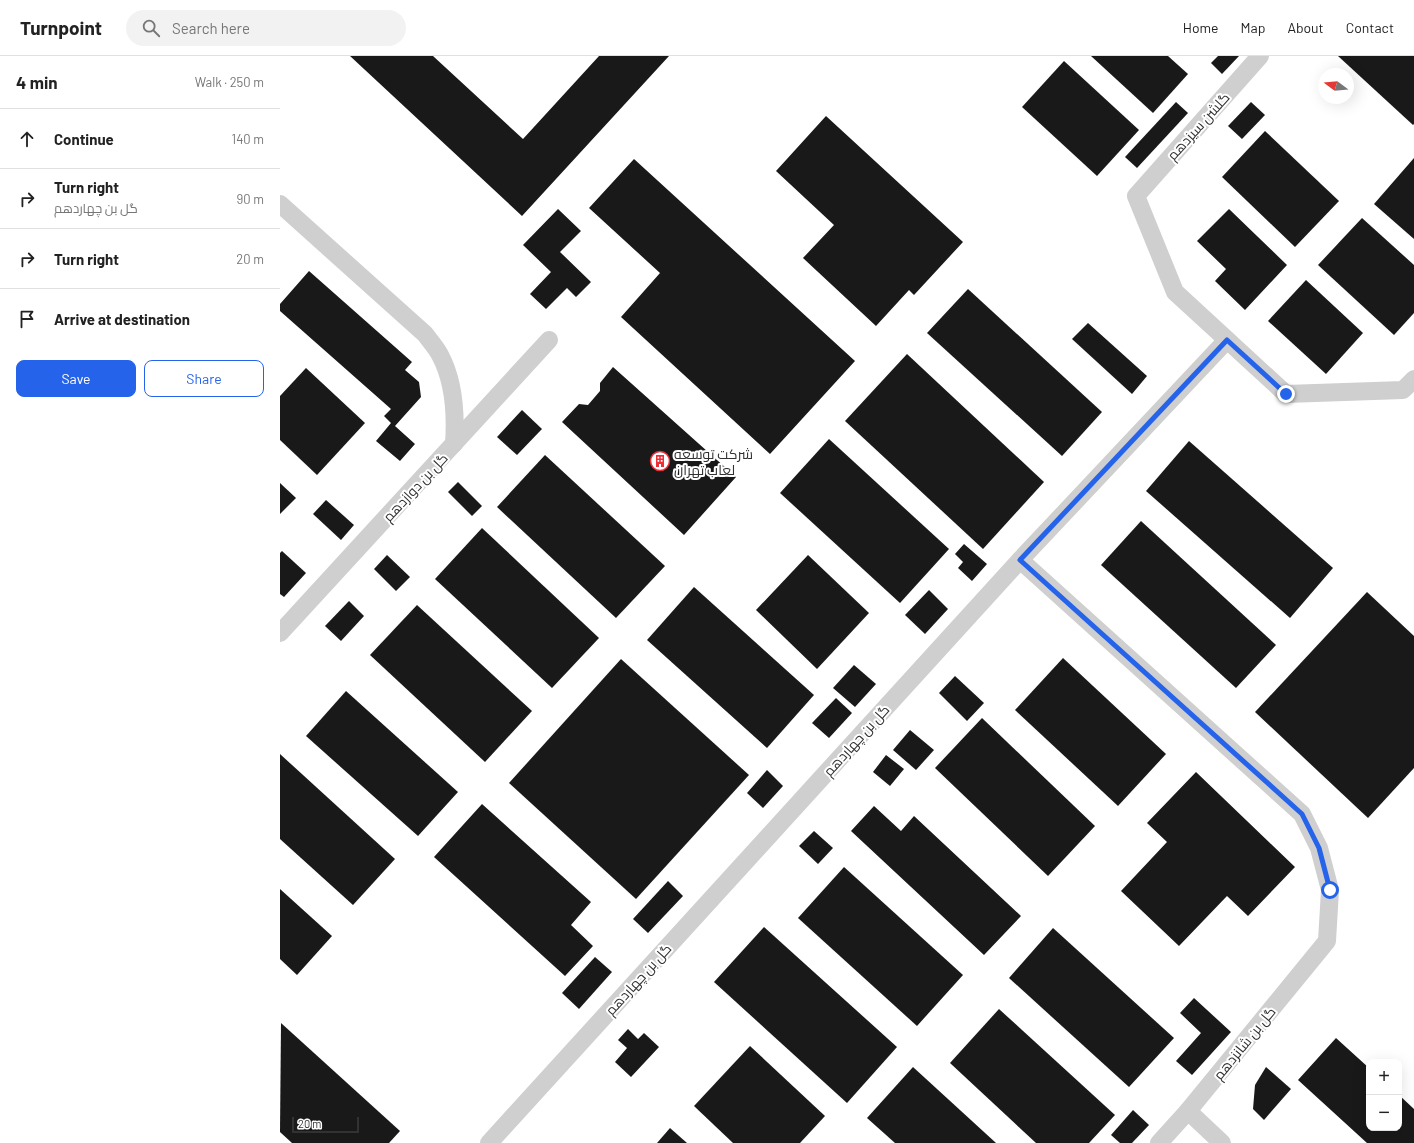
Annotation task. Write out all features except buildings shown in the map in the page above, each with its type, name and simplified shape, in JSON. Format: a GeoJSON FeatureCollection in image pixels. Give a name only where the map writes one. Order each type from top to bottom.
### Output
{"type":"FeatureCollection","features":[{"type":"Feature","properties":{"kind":"street","name":"گلشن سیزدهم"},"geometry":{"type":"LineString","coordinates":[[1227,340],[1175,292],[1136,196],[1260,56]]}},
{"type":"Feature","properties":{"kind":"street"},"geometry":{"type":"LineString","coordinates":[[280,204],[425,334],[440,355],[451,387],[456,417],[454,444]]}},
{"type":"Feature","properties":{"kind":"street","name":"گل بن دوازدهم"},"geometry":{"type":"LineString","coordinates":[[280,633],[549,340]]}},
{"type":"Feature","properties":{"kind":"street"},"geometry":{"type":"LineString","coordinates":[[1227,340],[1286,394],[1409,384]]}},
{"type":"Feature","properties":{"kind":"street","name":"گل بن چهاردهم"},"geometry":{"type":"LineString","coordinates":[[489,1143],[1020,560],[1227,340]]}},
{"type":"Feature","properties":{"kind":"street","name":"گل بن شانزدهم"},"geometry":{"type":"LineString","coordinates":[[1020,560],[1302,814],[1319,848],[1330,890],[1327,941],[1188,1111],[1159,1143]]}},
{"type":"Feature","properties":{"kind":"street"},"geometry":{"type":"LineString","coordinates":[[1188,1111],[1222,1143]]}},
{"type":"Feature","properties":{"kind":"place","name":"شرکت توسعه لعاب تهران"},"geometry":{"type":"Point","coordinates":[660,461]}},
{"type":"Feature","properties":{"kind":"route"},"geometry":{"type":"LineString","coordinates":[[1286,394],[1227,340],[1020,560],[1302,814],[1319,848],[1330,890]]}}]}
